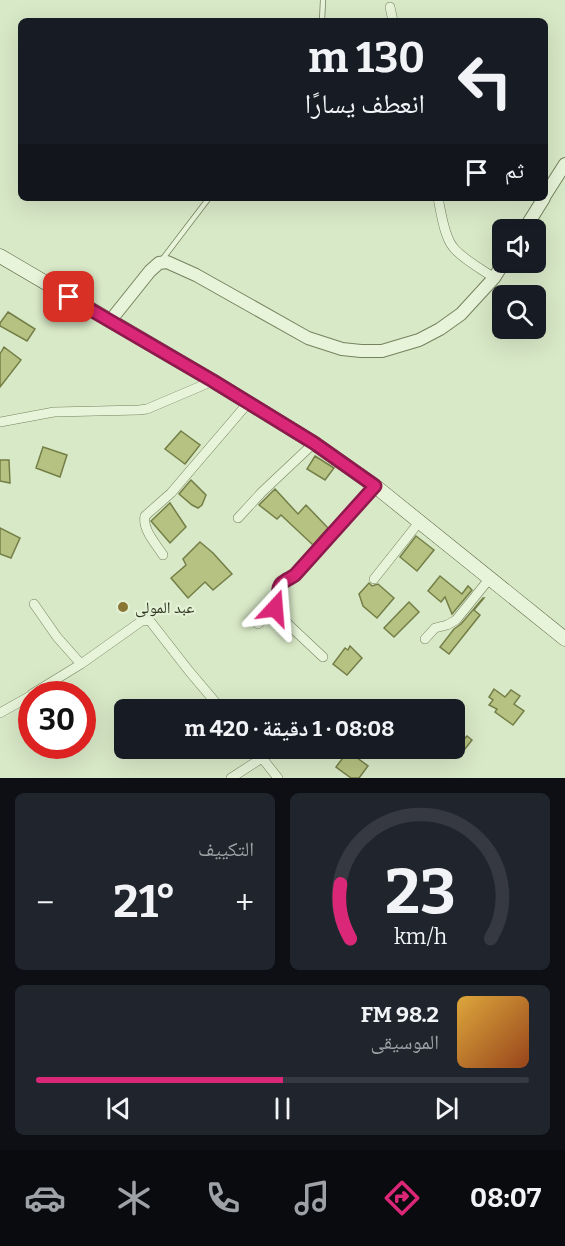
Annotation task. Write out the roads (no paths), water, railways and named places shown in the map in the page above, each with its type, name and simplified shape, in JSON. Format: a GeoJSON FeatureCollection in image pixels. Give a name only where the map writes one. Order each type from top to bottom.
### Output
{"type":"FeatureCollection","features":[{"type":"Feature","properties":{"kind":"main road"},"geometry":{"type":"LineString","coordinates":[[0,256],[314,443],[420,521],[565,639]]}},
{"type":"Feature","properties":{"kind":"street"},"geometry":{"type":"LineString","coordinates":[[390,7],[392,18]]}},
{"type":"Feature","properties":{"kind":"street"},"geometry":{"type":"LineString","coordinates":[[548,192],[565,164]]}},
{"type":"Feature","properties":{"kind":"street"},"geometry":{"type":"LineString","coordinates":[[439,201],[447,237],[452,246],[494,278]]}},
{"type":"Feature","properties":{"kind":"street"},"geometry":{"type":"LineString","coordinates":[[531,219],[542,201]]}},
{"type":"Feature","properties":{"kind":"street"},"geometry":{"type":"LineString","coordinates":[[110,321],[150,271],[159,263],[167,262],[196,275],[308,338],[361,351],[382,351],[419,340],[440,329],[461,314],[497,273]]}},
{"type":"Feature","properties":{"kind":"street"},"geometry":{"type":"LineString","coordinates":[[0,422],[54,412],[147,409],[213,381]]}},
{"type":"Feature","properties":{"kind":"street"},"geometry":{"type":"LineString","coordinates":[[163,555],[144,526],[145,516],[171,493],[248,404]]}},
{"type":"Feature","properties":{"kind":"street"},"geometry":{"type":"LineString","coordinates":[[238,518],[314,443]]}},
{"type":"Feature","properties":{"kind":"street"},"geometry":{"type":"LineString","coordinates":[[258,624],[278,603],[280,585],[295,575],[375,486]]}},
{"type":"Feature","properties":{"kind":"street"},"geometry":{"type":"LineString","coordinates":[[374,579],[420,521]]}},
{"type":"Feature","properties":{"kind":"street"},"geometry":{"type":"LineString","coordinates":[[425,639],[435,628],[456,620],[490,578]]}},
{"type":"Feature","properties":{"kind":"street"},"geometry":{"type":"LineString","coordinates":[[34,604],[57,637],[81,664]]}},
{"type":"Feature","properties":{"kind":"street"},"geometry":{"type":"LineString","coordinates":[[273,610],[323,657]]}},
{"type":"Feature","properties":{"kind":"street"},"geometry":{"type":"LineString","coordinates":[[54,681],[143,620],[150,621],[213,699]]}},
{"type":"Feature","properties":{"kind":"street"},"geometry":{"type":"LineString","coordinates":[[2,710],[18,702]]}},
{"type":"Feature","properties":{"kind":"street"},"geometry":{"type":"LineString","coordinates":[[231,778],[260,759]]}},
{"type":"Feature","properties":{"kind":"street"},"geometry":{"type":"LineString","coordinates":[[263,759],[278,778]]}},
{"type":"Feature","properties":{"kind":"lane"},"geometry":{"type":"LineString","coordinates":[[322,18],[323,0]]}},
{"type":"Feature","properties":{"kind":"lane"},"geometry":{"type":"LineString","coordinates":[[159,263],[207,201]]}},
{"type":"Feature","properties":{"kind":"place","name":"عبد المولى"},"geometry":{"type":"Point","coordinates":[123,607]}}]}
